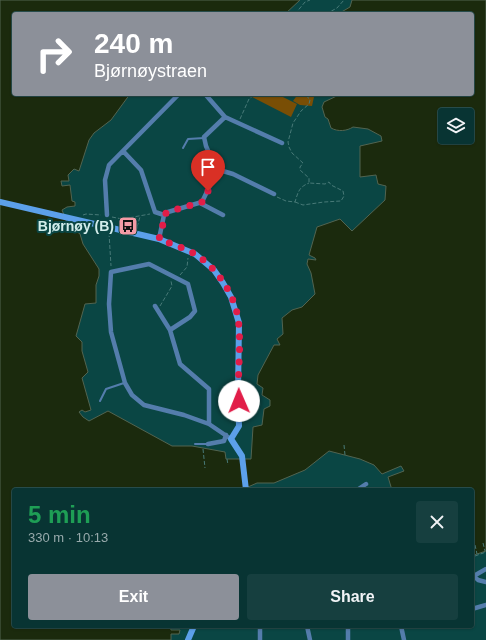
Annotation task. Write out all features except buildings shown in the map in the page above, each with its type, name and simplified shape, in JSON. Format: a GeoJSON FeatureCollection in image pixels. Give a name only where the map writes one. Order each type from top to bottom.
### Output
{"type":"FeatureCollection","features":[{"type":"Feature","properties":{"kind":"street"},"geometry":{"type":"LineString","coordinates":[[107,215],[105,186],[107,168],[110,163],[177,96]]}},
{"type":"Feature","properties":{"kind":"street"},"geometry":{"type":"LineString","coordinates":[[207,96],[225,117],[282,144]]}},
{"type":"Feature","properties":{"kind":"street"},"geometry":{"type":"LineString","coordinates":[[122,151],[141,170],[153,206],[157,213],[164,215],[171,211],[200,203],[203,200],[216,173],[216,169],[204,138],[207,133],[225,117]]}},
{"type":"Feature","properties":{"kind":"street"},"geometry":{"type":"LineString","coordinates":[[216,169],[233,174],[274,194]]}},
{"type":"Feature","properties":{"kind":"street"},"geometry":{"type":"LineString","coordinates":[[0,202],[159,239],[189,251],[207,263],[214,270],[223,282],[235,306],[239,323],[239,426],[230,438],[224,441],[208,444]]}},
{"type":"Feature","properties":{"kind":"street"},"geometry":{"type":"LineString","coordinates":[[200,203],[223,215]]}},
{"type":"Feature","properties":{"kind":"street"},"geometry":{"type":"LineString","coordinates":[[159,239],[164,215]]}},
{"type":"Feature","properties":{"kind":"street"},"geometry":{"type":"LineString","coordinates":[[170,330],[190,317],[194,311],[188,284],[147,264],[112,272],[109,308],[111,332],[125,383],[129,392],[135,399],[144,405],[184,415],[209,424],[230,438],[240,451],[243,460],[246,488]]}},
{"type":"Feature","properties":{"kind":"street"},"geometry":{"type":"LineString","coordinates":[[155,306],[170,330],[180,364],[209,389],[209,424]]}},
{"type":"Feature","properties":{"kind":"street"},"geometry":{"type":"LineString","coordinates":[[360,488],[366,484]]}},
{"type":"Feature","properties":{"kind":"street"},"geometry":{"type":"LineString","coordinates":[[474,575],[486,569]]}},
{"type":"Feature","properties":{"kind":"street"},"geometry":{"type":"LineString","coordinates":[[474,577],[478,580],[486,582]]}},
{"type":"Feature","properties":{"kind":"street"},"geometry":{"type":"LineString","coordinates":[[474,609],[486,605]]}},
{"type":"Feature","properties":{"kind":"street"},"geometry":{"type":"LineString","coordinates":[[188,640],[193,628]]}},
{"type":"Feature","properties":{"kind":"street"},"geometry":{"type":"LineString","coordinates":[[260,628],[260,640]]}},
{"type":"Feature","properties":{"kind":"street"},"geometry":{"type":"LineString","coordinates":[[307,628],[310,640]]}},
{"type":"Feature","properties":{"kind":"street"},"geometry":{"type":"LineString","coordinates":[[348,628],[348,640]]}},
{"type":"Feature","properties":{"kind":"street"},"geometry":{"type":"LineString","coordinates":[[401,628],[404,640]]}},
{"type":"Feature","properties":{"kind":"lane"},"geometry":{"type":"LineString","coordinates":[[184,148],[188,139],[204,138]]}},
{"type":"Feature","properties":{"kind":"lane"},"geometry":{"type":"LineString","coordinates":[[100,401],[106,389],[125,383]]}},
{"type":"Feature","properties":{"kind":"lane"},"geometry":{"type":"LineString","coordinates":[[195,444],[208,444]]}},
{"type":"Feature","properties":{"kind":"path"},"geometry":{"type":"LineString","coordinates":[[296,12],[305,2],[310,0]]}},
{"type":"Feature","properties":{"kind":"path"},"geometry":{"type":"LineString","coordinates":[[330,12],[337,8],[344,0]]}},
{"type":"Feature","properties":{"kind":"path"},"geometry":{"type":"LineString","coordinates":[[308,96],[310,100],[309,104],[301,111],[293,123],[288,144],[292,153],[303,163],[300,170],[309,178],[309,183]]}},
{"type":"Feature","properties":{"kind":"path"},"geometry":{"type":"LineString","coordinates":[[239,123],[251,97]]}},
{"type":"Feature","properties":{"kind":"path"},"geometry":{"type":"LineString","coordinates":[[274,194],[283,200],[306,205],[341,201],[344,194],[343,191],[331,185],[329,182],[325,184],[309,183],[298,190],[295,202]]}},
{"type":"Feature","properties":{"kind":"path"},"geometry":{"type":"LineString","coordinates":[[82,217],[86,214],[107,215],[118,219],[126,219],[157,213]]}},
{"type":"Feature","properties":{"kind":"path"},"geometry":{"type":"LineString","coordinates":[[137,227],[140,217]]}},
{"type":"Feature","properties":{"kind":"path"},"geometry":{"type":"LineString","coordinates":[[126,219],[130,226]]}},
{"type":"Feature","properties":{"kind":"path"},"geometry":{"type":"LineString","coordinates":[[110,232],[112,272]]}},
{"type":"Feature","properties":{"kind":"path"},"geometry":{"type":"LineString","coordinates":[[155,306],[160,306],[163,304],[172,286],[171,282],[187,267],[189,251]]}},
{"type":"Feature","properties":{"kind":"path"},"geometry":{"type":"LineString","coordinates":[[344,445],[345,455]]}},
{"type":"Feature","properties":{"kind":"path"},"geometry":{"type":"LineString","coordinates":[[203,448],[205,468]]}},
{"type":"Feature","properties":{"kind":"path"},"geometry":{"type":"LineString","coordinates":[[227,459],[228,465]]}},
{"type":"Feature","properties":{"kind":"path"},"geometry":{"type":"LineString","coordinates":[[475,556],[486,552],[482,544]]}},
{"type":"Feature","properties":{"kind":"path"},"geometry":{"type":"LineString","coordinates":[[475,545],[477,554]]}},
{"type":"Feature","properties":{"kind":"shaded area"},"geometry":{"type":"Polygon","coordinates":[[[0,0],[300,0],[287,12],[12,12],[12,96],[129,96],[111,120],[94,133],[89,140],[79,171],[74,169],[68,175],[69,181],[61,181],[62,186],[70,185],[72,201],[75,202],[75,206],[67,207],[62,210],[68,225],[80,234],[83,244],[99,269],[99,276],[96,285],[96,303],[85,304],[76,336],[82,342],[82,351],[88,372],[82,378],[91,410],[85,412],[82,410],[79,412],[89,421],[108,411],[172,446],[192,446],[225,452],[226,459],[251,459],[253,427],[262,425],[264,409],[270,406],[270,400],[262,395],[263,388],[257,384],[258,375],[274,345],[280,345],[277,339],[283,334],[282,318],[292,310],[302,307],[315,294],[311,273],[307,264],[308,259],[316,260],[309,255],[317,227],[340,219],[352,231],[385,200],[386,186],[378,184],[376,175],[360,177],[360,146],[382,141],[381,136],[368,129],[353,127],[345,130],[339,130],[331,128],[322,107],[324,102],[337,96],[474,96],[474,12],[341,12],[350,7],[352,0],[486,0],[486,551],[474,555],[474,488],[391,488],[388,477],[404,471],[401,466],[382,474],[374,465],[360,459],[329,451],[305,470],[274,483],[257,483],[246,488],[12,488],[12,628],[170,628],[171,630],[180,630],[179,634],[171,634],[171,640],[0,640],[0,0]]]}},
{"type":"Feature","properties":{"kind":"shaded area"},"geometry":{"type":"Polygon","coordinates":[[[250,96],[281,96],[297,104],[291,117],[250,96]]]}},
{"type":"Feature","properties":{"kind":"shaded area"},"geometry":{"type":"Polygon","coordinates":[[[297,96],[314,97],[312,106],[300,105],[293,101],[297,96]]]}},
{"type":"Feature","properties":{"kind":"place","name":"Bjørnøy (B)"},"geometry":{"type":"Point","coordinates":[128,226]}},
{"type":"Feature","properties":{"kind":"route"},"geometry":{"type":"LineString","coordinates":[[208,191],[202,202],[166,213],[164,215],[159,239],[189,251],[202,259],[214,270],[227,288],[235,306],[239,323],[239,401]]}}]}
